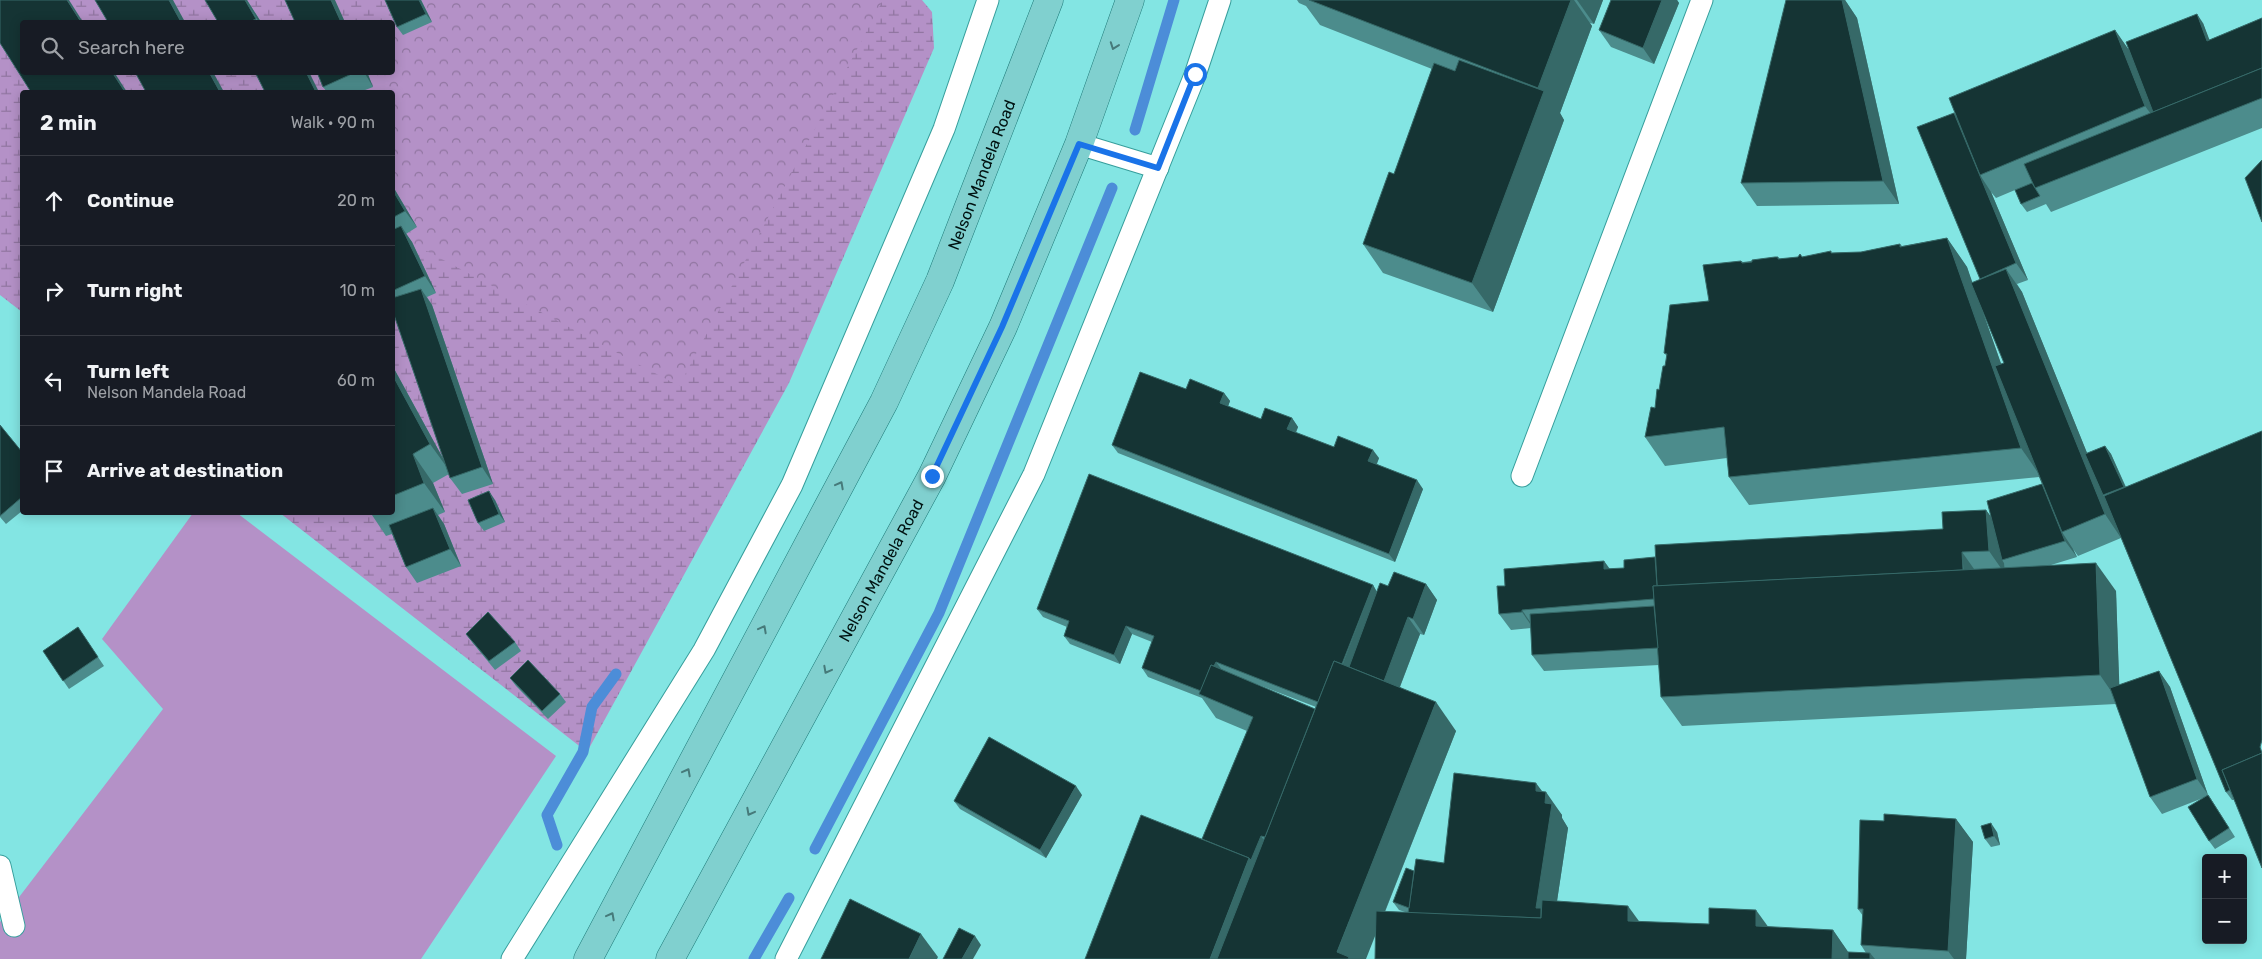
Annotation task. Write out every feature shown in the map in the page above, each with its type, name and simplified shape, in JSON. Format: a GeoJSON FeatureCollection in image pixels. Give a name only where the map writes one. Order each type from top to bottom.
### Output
{"type":"FeatureCollection","features":[{"type":"Feature","properties":{"kind":"main road","name":"Nelson Mandela Road"},"geometry":{"type":"LineString","coordinates":[[588,959],[884,402],[940,281],[1049,0]]}},
{"type":"Feature","properties":{"kind":"main road","name":"Nelson Mandela Road"},"geometry":{"type":"LineString","coordinates":[[670,959],[932,476],[1002,327],[1079,144],[1130,0]]}},
{"type":"Feature","properties":{"kind":"lane"},"geometry":{"type":"LineString","coordinates":[[512,959],[704,650],[792,485],[944,129],[988,0]]}},
{"type":"Feature","properties":{"kind":"lane"},"geometry":{"type":"LineString","coordinates":[[786,959],[1034,474],[1195,74],[1220,0]]}},
{"type":"Feature","properties":{"kind":"lane"},"geometry":{"type":"LineString","coordinates":[[1522,476],[1702,0]]}},
{"type":"Feature","properties":{"kind":"lane"},"geometry":{"type":"LineString","coordinates":[[1079,144],[1158,168]]}},
{"type":"Feature","properties":{"kind":"lane"},"geometry":{"type":"LineString","coordinates":[[0,866],[14,926]]}},
{"type":"Feature","properties":{"kind":"green space"},"geometry":{"type":"Polygon","coordinates":[[[0,0],[922,0],[932,12],[934,48],[789,383],[587,752],[283,515],[395,515],[395,90],[20,90],[20,310],[0,295],[0,0]]]}},
{"type":"Feature","properties":{"kind":"green space"},"geometry":{"type":"Polygon","coordinates":[[[408,0],[883,0],[679,386],[395,234],[395,90],[360,90],[369,75],[395,75],[395,25],[408,0]]]}},
{"type":"Feature","properties":{"kind":"green space"},"geometry":{"type":"Polygon","coordinates":[[[192,515],[240,515],[556,756],[421,959],[0,959],[0,922],[163,709],[102,639],[192,515]]]}},
{"type":"Feature","properties":{"kind":"building"},"geometry":{"type":"Polygon","coordinates":[[[0,0],[67,0],[80,20],[20,20],[20,75],[0,43],[0,0]]]}},
{"type":"Feature","properties":{"kind":"building"},"geometry":{"type":"Polygon","coordinates":[[[95,0],[169,0],[180,20],[107,20],[95,0]]]}},
{"type":"Feature","properties":{"kind":"building"},"geometry":{"type":"Polygon","coordinates":[[[205,0],[245,0],[256,19],[254,20],[217,20],[205,0]]]}},
{"type":"Feature","properties":{"kind":"building"},"geometry":{"type":"Polygon","coordinates":[[[285,0],[331,0],[340,20],[294,20],[285,0]]]}},
{"type":"Feature","properties":{"kind":"building"},"geometry":{"type":"Polygon","coordinates":[[[385,0],[419,0],[426,14],[397,27],[385,0]]]}},
{"type":"Feature","properties":{"kind":"building"},"geometry":{"type":"Polygon","coordinates":[[[1309,0],[1571,0],[1538,88],[1309,0]]]}},
{"type":"Feature","properties":{"kind":"building"},"geometry":{"type":"Polygon","coordinates":[[[1611,0],[1662,0],[1643,48],[1599,30],[1611,0]]]}},
{"type":"Feature","properties":{"kind":"building"},"geometry":{"type":"Polygon","coordinates":[[[1786,0],[1842,0],[1883,181],[1741,183],[1786,0]]]}},
{"type":"Feature","properties":{"kind":"building"},"geometry":{"type":"Polygon","coordinates":[[[2197,14],[2207,41],[2262,18],[2262,68],[2153,112],[2126,42],[2197,14]]]}},
{"type":"Feature","properties":{"kind":"building"},"geometry":{"type":"Polygon","coordinates":[[[2115,30],[2145,106],[1980,175],[1949,98],[2115,30]]]}},
{"type":"Feature","properties":{"kind":"building"},"geometry":{"type":"Polygon","coordinates":[[[1459,60],[1544,91],[1472,283],[1363,244],[1389,172],[1394,174],[1434,63],[1455,71],[1459,60]]]}},
{"type":"Feature","properties":{"kind":"building"},"geometry":{"type":"Polygon","coordinates":[[[2262,68],[2262,98],[2035,188],[2024,164],[2262,68]]]}},
{"type":"Feature","properties":{"kind":"building"},"geometry":{"type":"Polygon","coordinates":[[[20,75],[114,75],[124,90],[30,90],[20,75]]]}},
{"type":"Feature","properties":{"kind":"building"},"geometry":{"type":"Polygon","coordinates":[[[137,75],[211,75],[219,90],[145,90],[137,75]]]}},
{"type":"Feature","properties":{"kind":"building"},"geometry":{"type":"Polygon","coordinates":[[[256,75],[308,75],[315,90],[264,90],[256,75]]]}},
{"type":"Feature","properties":{"kind":"building"},"geometry":{"type":"Polygon","coordinates":[[[318,75],[349,75],[323,87],[318,75]]]}},
{"type":"Feature","properties":{"kind":"building"},"geometry":{"type":"Polygon","coordinates":[[[1954,113],[2016,263],[1980,279],[1917,127],[1954,113]]]}},
{"type":"Feature","properties":{"kind":"building"},"geometry":{"type":"Polygon","coordinates":[[[2262,160],[2262,222],[2245,178],[2262,160]]]}},
{"type":"Feature","properties":{"kind":"building"},"geometry":{"type":"Polygon","coordinates":[[[2032,183],[2040,196],[2021,204],[2015,190],[2032,183]]]}},
{"type":"Feature","properties":{"kind":"building"},"geometry":{"type":"Polygon","coordinates":[[[395,194],[405,211],[395,216],[395,194]]]}},
{"type":"Feature","properties":{"kind":"building"},"geometry":{"type":"Polygon","coordinates":[[[401,226],[425,276],[395,290],[395,229],[401,226]]]}},
{"type":"Feature","properties":{"kind":"building"},"geometry":{"type":"Polygon","coordinates":[[[1947,238],[2021,448],[1729,477],[1724,427],[1645,437],[1651,407],[1655,408],[1657,389],[1659,390],[1663,366],[1665,366],[1667,354],[1664,353],[1670,305],[1709,301],[1703,265],[1741,261],[1742,263],[1752,262],[1752,260],[1775,257],[1778,257],[1778,259],[1798,257],[1800,254],[1802,257],[1831,251],[1831,253],[1861,252],[1900,244],[1900,247],[1947,238]]]}},
{"type":"Feature","properties":{"kind":"building"},"geometry":{"type":"Polygon","coordinates":[[[2006,269],[2105,514],[2062,532],[1995,366],[2004,363],[1971,283],[2006,269]]]}},
{"type":"Feature","properties":{"kind":"building"},"geometry":{"type":"Polygon","coordinates":[[[421,289],[482,467],[450,478],[395,318],[395,297],[421,289]]]}},
{"type":"Feature","properties":{"kind":"building"},"geometry":{"type":"Polygon","coordinates":[[[1140,372],[1186,389],[1190,379],[1224,393],[1220,403],[1261,419],[1265,408],[1292,418],[1287,429],[1334,447],[1338,436],[1373,450],[1368,461],[1417,480],[1389,554],[1112,445],[1140,372]]]}},
{"type":"Feature","properties":{"kind":"building"},"geometry":{"type":"Polygon","coordinates":[[[395,380],[430,444],[413,454],[424,483],[395,495],[395,380]]]}},
{"type":"Feature","properties":{"kind":"building"},"geometry":{"type":"Polygon","coordinates":[[[0,425],[20,450],[20,499],[0,516],[0,425]]]}},
{"type":"Feature","properties":{"kind":"building"},"geometry":{"type":"Polygon","coordinates":[[[2262,431],[2262,740],[2260,747],[2262,753],[2222,770],[2230,790],[2226,792],[2104,496],[2262,431]]]}},
{"type":"Feature","properties":{"kind":"building"},"geometry":{"type":"Polygon","coordinates":[[[2105,446],[2124,487],[2103,495],[2085,454],[2105,446]]]}},
{"type":"Feature","properties":{"kind":"building"},"geometry":{"type":"Polygon","coordinates":[[[1089,474],[1373,585],[1342,664],[1334,661],[1318,702],[1216,662],[1214,666],[1211,665],[1201,691],[1142,668],[1154,636],[1126,626],[1114,655],[1064,636],[1069,621],[1037,609],[1089,474]]]}},
{"type":"Feature","properties":{"kind":"building"},"geometry":{"type":"Polygon","coordinates":[[[2042,484],[2065,541],[2002,560],[1987,501],[2042,484]]]}},
{"type":"Feature","properties":{"kind":"building"},"geometry":{"type":"Polygon","coordinates":[[[489,491],[499,514],[478,523],[468,500],[489,491]]]}},
{"type":"Feature","properties":{"kind":"building"},"geometry":{"type":"Polygon","coordinates":[[[433,508],[450,549],[406,567],[389,525],[433,508]]]}},
{"type":"Feature","properties":{"kind":"building"},"geometry":{"type":"Polygon","coordinates":[[[1986,510],[1989,551],[1962,552],[1963,570],[1657,586],[1655,545],[1943,529],[1942,512],[1986,510]]]}},
{"type":"Feature","properties":{"kind":"building"},"geometry":{"type":"Polygon","coordinates":[[[1655,557],[1657,586],[1653,586],[1654,599],[1522,610],[1522,612],[1499,614],[1497,586],[1505,586],[1504,569],[1604,561],[1604,569],[1624,568],[1624,560],[1655,557]]]}},
{"type":"Feature","properties":{"kind":"building"},"geometry":{"type":"Polygon","coordinates":[[[2096,563],[2100,675],[1661,697],[1653,586],[2096,563]]]}},
{"type":"Feature","properties":{"kind":"building"},"geometry":{"type":"Polygon","coordinates":[[[1394,572],[1426,584],[1413,619],[1408,617],[1384,681],[1349,667],[1380,583],[1388,586],[1394,572]]]}},
{"type":"Feature","properties":{"kind":"building"},"geometry":{"type":"Polygon","coordinates":[[[1654,606],[1658,648],[1532,655],[1530,614],[1654,606]]]}},
{"type":"Feature","properties":{"kind":"building"},"geometry":{"type":"Polygon","coordinates":[[[488,612],[515,642],[489,661],[466,634],[488,612]]]}},
{"type":"Feature","properties":{"kind":"building"},"geometry":{"type":"Polygon","coordinates":[[[78,627],[98,657],[63,681],[43,651],[78,627]]]}},
{"type":"Feature","properties":{"kind":"building"},"geometry":{"type":"Polygon","coordinates":[[[528,660],[560,694],[542,711],[510,678],[528,660]]]}},
{"type":"Feature","properties":{"kind":"building"},"geometry":{"type":"Polygon","coordinates":[[[1334,661],[1436,702],[1337,952],[1349,957],[1348,959],[1217,959],[1334,661]]]}},
{"type":"Feature","properties":{"kind":"building"},"geometry":{"type":"Polygon","coordinates":[[[1211,665],[1315,709],[1265,837],[1261,836],[1251,860],[1202,839],[1253,717],[1199,694],[1211,665]]]}},
{"type":"Feature","properties":{"kind":"building"},"geometry":{"type":"Polygon","coordinates":[[[2159,671],[2197,779],[2150,797],[2110,688],[2159,671]]]}},
{"type":"Feature","properties":{"kind":"building"},"geometry":{"type":"Polygon","coordinates":[[[989,737],[1076,786],[1040,850],[954,801],[989,737]]]}},
{"type":"Feature","properties":{"kind":"building"},"geometry":{"type":"Polygon","coordinates":[[[2262,753],[2262,868],[2222,770],[2262,753]]]}},
{"type":"Feature","properties":{"kind":"building"},"geometry":{"type":"Polygon","coordinates":[[[1454,773],[1536,783],[1536,791],[1546,792],[1545,803],[1552,804],[1536,908],[1541,908],[1541,918],[1408,913],[1416,859],[1444,863],[1454,773]]]}},
{"type":"Feature","properties":{"kind":"building"},"geometry":{"type":"Polygon","coordinates":[[[2208,795],[2229,828],[2209,841],[2188,807],[2208,795]]]}},
{"type":"Feature","properties":{"kind":"building"},"geometry":{"type":"Polygon","coordinates":[[[1884,814],[1956,819],[1948,951],[1861,945],[1863,909],[1858,909],[1860,820],[1884,821],[1884,814]]]}},
{"type":"Feature","properties":{"kind":"building"},"geometry":{"type":"Polygon","coordinates":[[[1141,815],[1249,858],[1210,959],[1085,959],[1141,815]]]}},
{"type":"Feature","properties":{"kind":"building"},"geometry":{"type":"Polygon","coordinates":[[[1991,823],[1994,836],[1985,839],[1981,826],[1991,823]]]}},
{"type":"Feature","properties":{"kind":"building"},"geometry":{"type":"Polygon","coordinates":[[[1406,868],[1414,871],[1409,908],[1393,902],[1406,868]]]}},
{"type":"Feature","properties":{"kind":"building"},"geometry":{"type":"Polygon","coordinates":[[[850,899],[921,934],[909,959],[821,959],[850,899]]]}},
{"type":"Feature","properties":{"kind":"building"},"geometry":{"type":"Polygon","coordinates":[[[1542,900],[1628,906],[1628,921],[1709,924],[1709,908],[1756,910],[1756,926],[1833,930],[1832,959],[1375,959],[1376,911],[1541,918],[1542,900]]]}},
{"type":"Feature","properties":{"kind":"building"},"geometry":{"type":"Polygon","coordinates":[[[959,928],[975,936],[962,959],[943,959],[959,928]]]}},
{"type":"Feature","properties":{"kind":"building"},"geometry":{"type":"Polygon","coordinates":[[[1848,952],[1870,953],[1870,959],[1848,959],[1848,952]]]}},
{"type":"Feature","properties":{"kind":"waterway"},"geometry":{"type":"LineString","coordinates":[[1135,130],[1174,0]]}},
{"type":"Feature","properties":{"kind":"waterway"},"geometry":{"type":"LineString","coordinates":[[815,849],[939,613],[1112,188]]}},
{"type":"Feature","properties":{"kind":"waterway"},"geometry":{"type":"LineString","coordinates":[[557,845],[547,815],[583,752],[592,707],[616,674]]}},
{"type":"Feature","properties":{"kind":"waterway"},"geometry":{"type":"LineString","coordinates":[[754,959],[789,898]]}},
{"type":"Feature","properties":{"kind":"route"},"geometry":{"type":"LineString","coordinates":[[932,476],[1002,327],[1079,144],[1158,168],[1195,74]]}}]}
